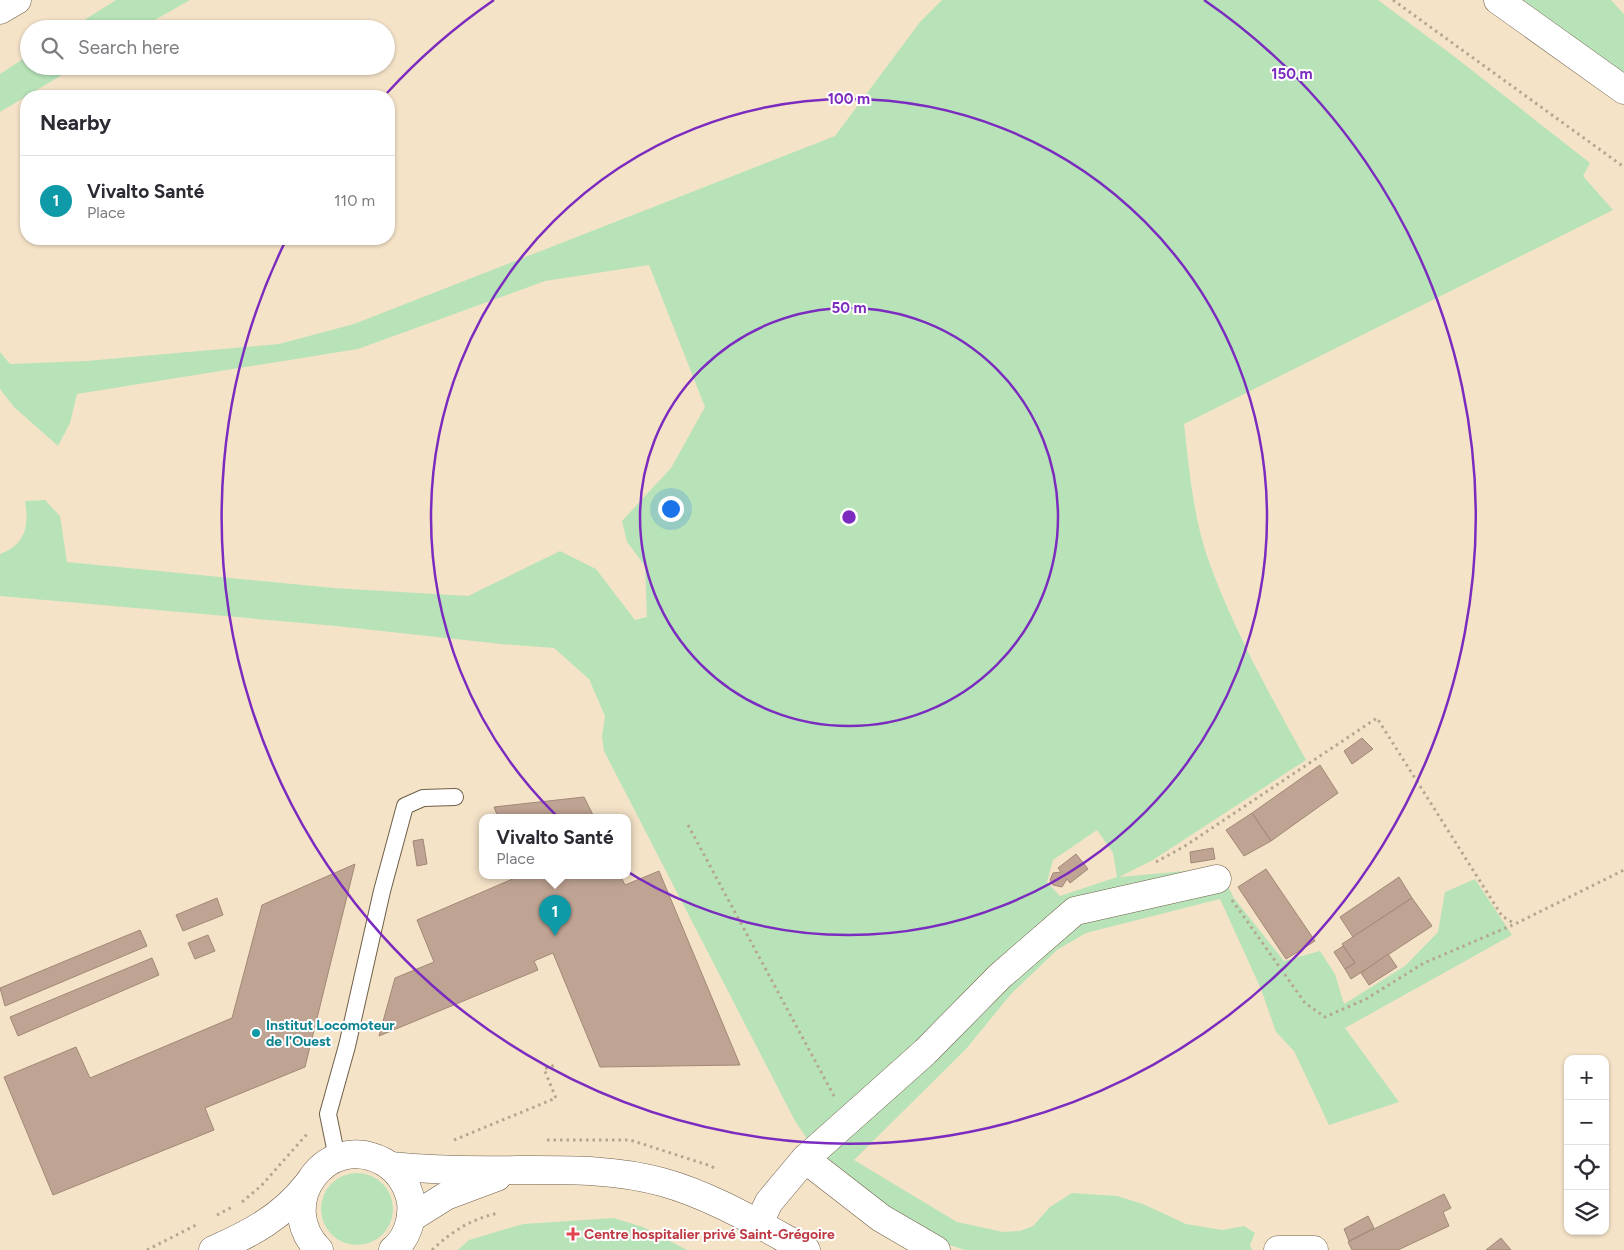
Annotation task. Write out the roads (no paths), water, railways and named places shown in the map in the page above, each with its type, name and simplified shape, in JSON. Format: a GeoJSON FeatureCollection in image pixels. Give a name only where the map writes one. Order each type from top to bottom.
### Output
{"type":"FeatureCollection","features":[{"type":"Feature","properties":{"kind":"main road"},"geometry":{"type":"LineString","coordinates":[[0,10],[17,0]]}},
{"type":"Feature","properties":{"kind":"main road"},"geometry":{"type":"LineString","coordinates":[[1498,0],[1624,90]]}},
{"type":"Feature","properties":{"kind":"main road"},"geometry":{"type":"LineString","coordinates":[[758,1225],[769,1202],[805,1159],[925,1052],[1000,976],[1075,910],[1217,879]]}},
{"type":"Feature","properties":{"kind":"main road"},"geometry":{"type":"LineString","coordinates":[[213,1250],[264,1225],[294,1202],[315,1174],[337,1158],[364,1155],[390,1166],[599,1171],[662,1182],[700,1195],[806,1250]]}},
{"type":"Feature","properties":{"kind":"main road"},"geometry":{"type":"LineString","coordinates":[[805,1159],[880,1218],[936,1250]]}},
{"type":"Feature","properties":{"kind":"main road"},"geometry":{"type":"LineString","coordinates":[[390,1166],[400,1176],[408,1189],[411,1203],[411,1218],[406,1233],[393,1250]]}},
{"type":"Feature","properties":{"kind":"main road"},"geometry":{"type":"LineString","coordinates":[[411,1218],[461,1188],[518,1170]]}},
{"type":"Feature","properties":{"kind":"main road"},"geometry":{"type":"LineString","coordinates":[[307,1185],[302,1199],[301,1215],[305,1230],[319,1250]]}},
{"type":"Feature","properties":{"kind":"main road"},"geometry":{"type":"LineString","coordinates":[[1278,1250],[1314,1250]]}},
{"type":"Feature","properties":{"kind":"lane"},"geometry":{"type":"LineString","coordinates":[[337,1158],[328,1114],[347,1046],[382,891],[405,806],[423,798],[455,796]]}},
{"type":"Feature","properties":{"kind":"place","name":"Vivalto Santé"},"geometry":{"type":"Point","coordinates":[555,936]}},
{"type":"Feature","properties":{"kind":"place","name":"Institut Locomoteur de l'Ouest"},"geometry":{"type":"Point","coordinates":[256,1033]}},
{"type":"Feature","properties":{"kind":"place","name":"Centre hospitalier privé Saint-Grégoire"},"geometry":{"type":"Point","coordinates":[573,1234]}}]}
